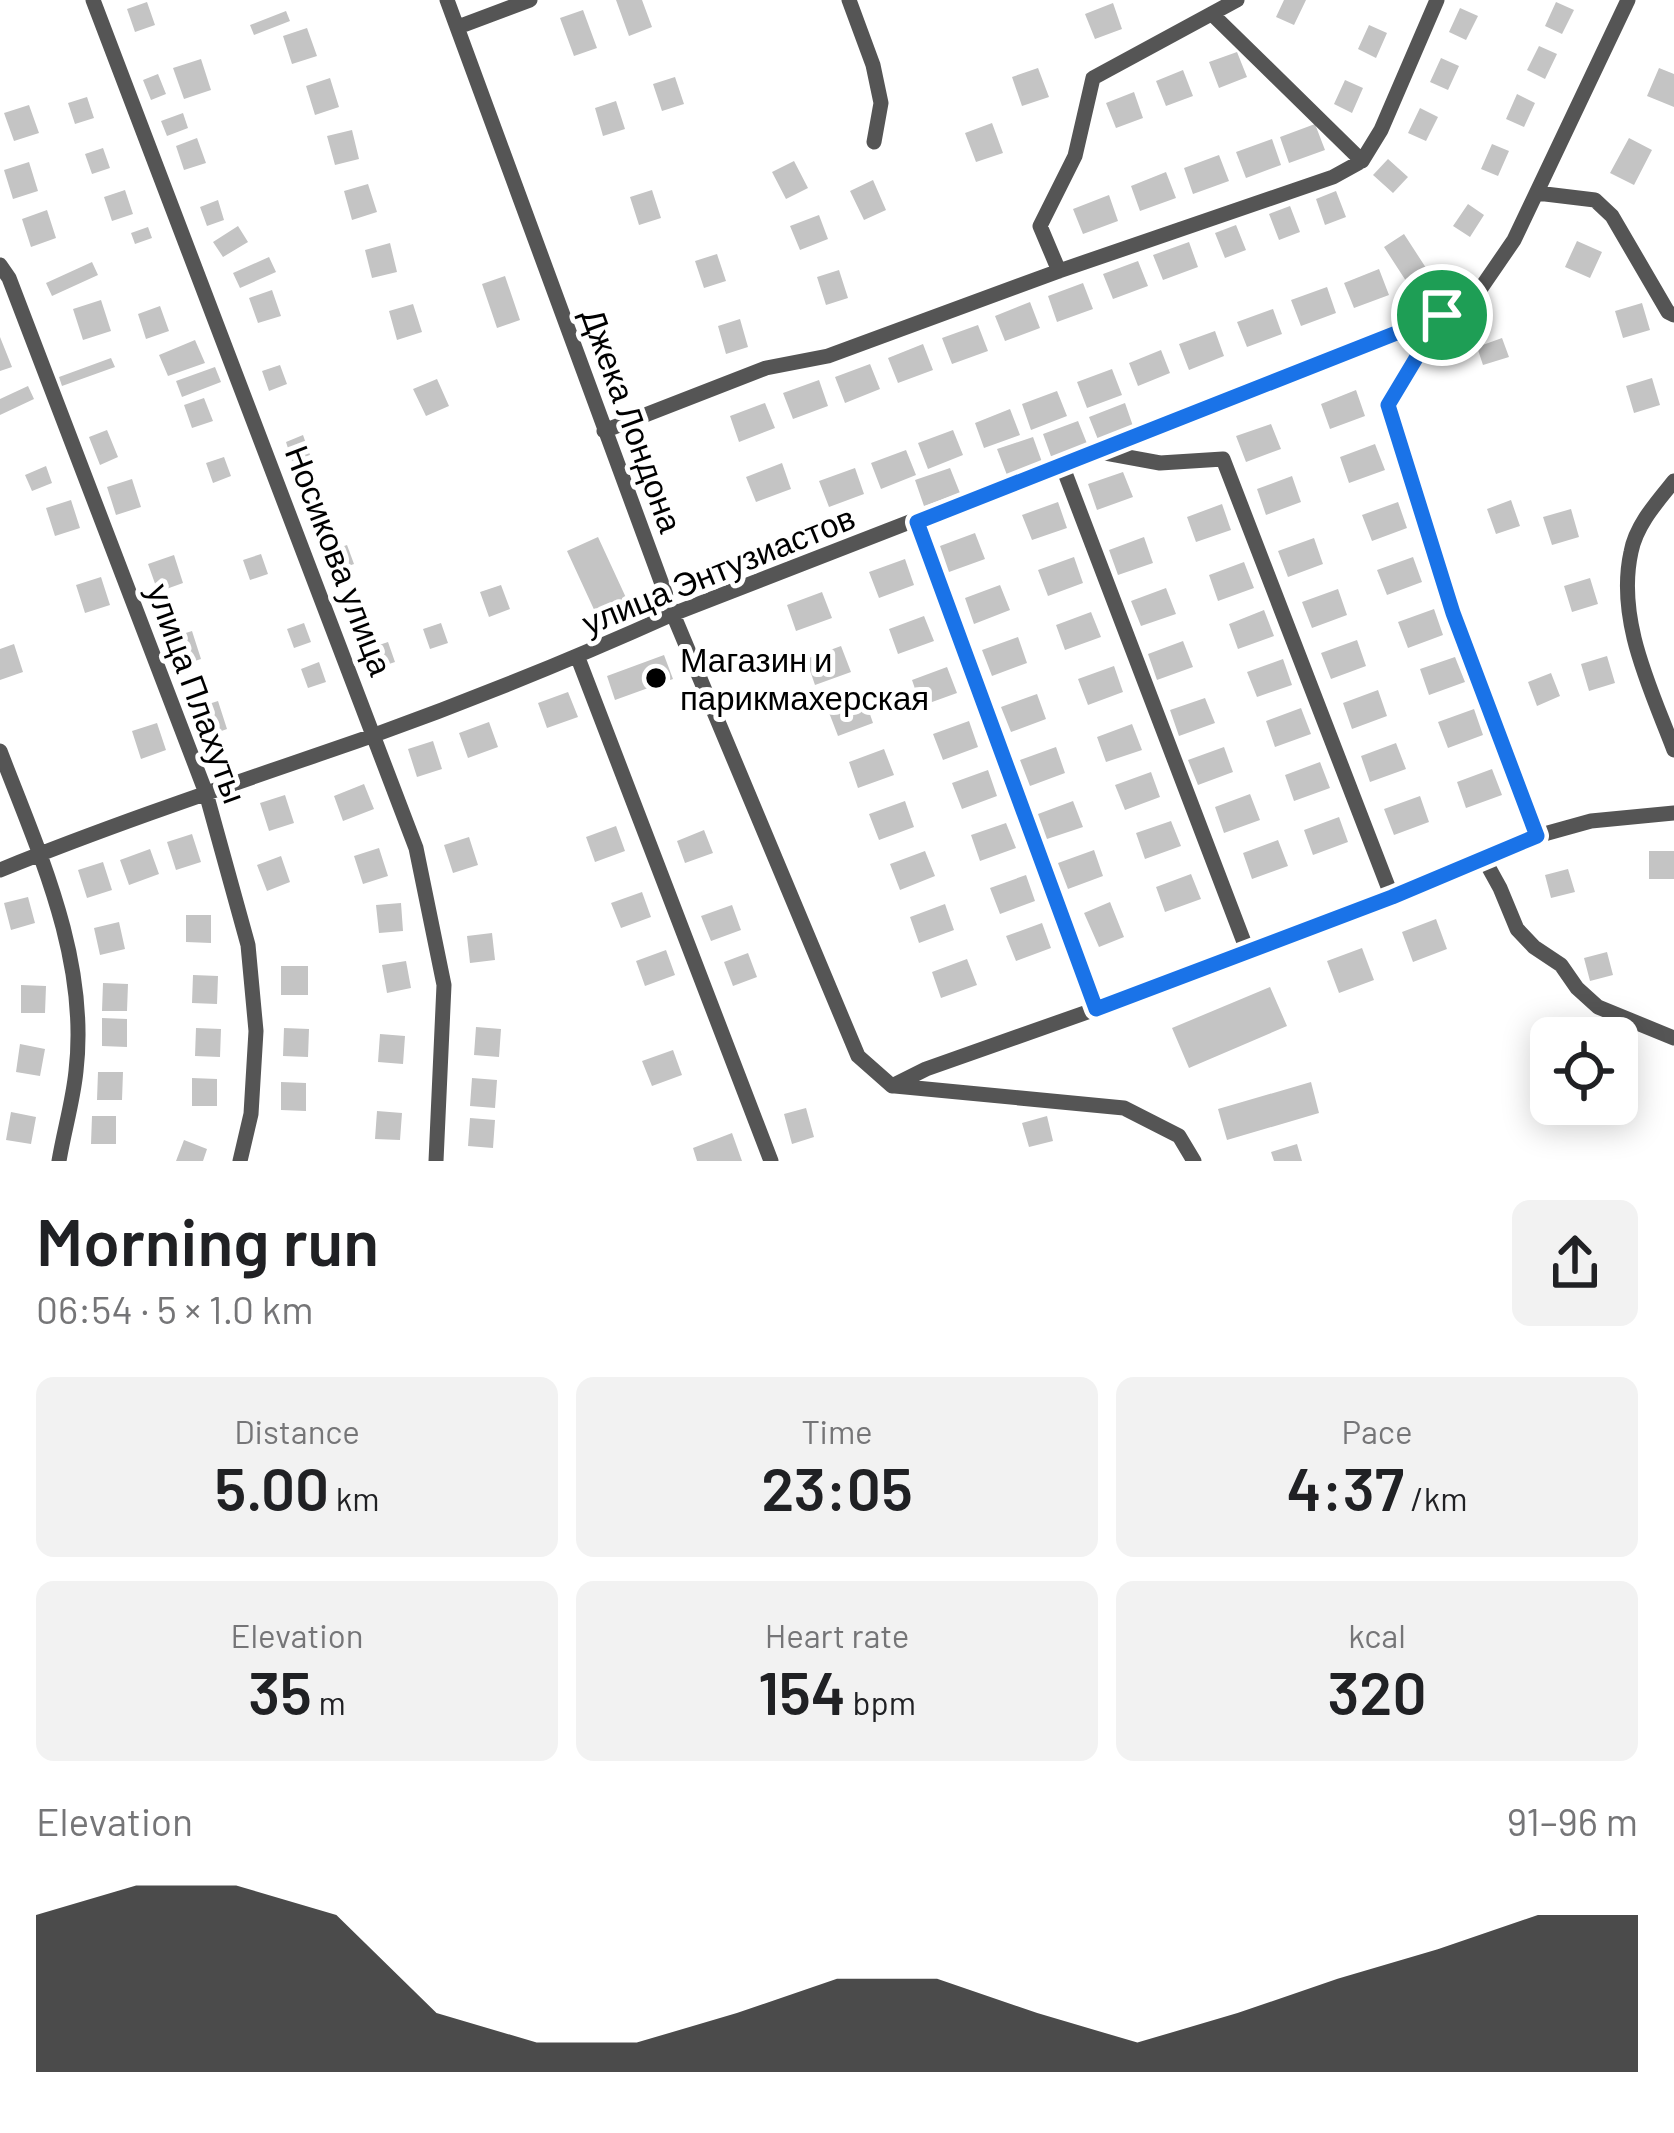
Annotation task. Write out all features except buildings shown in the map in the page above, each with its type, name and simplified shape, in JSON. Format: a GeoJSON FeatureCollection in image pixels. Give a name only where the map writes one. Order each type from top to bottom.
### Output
{"type":"FeatureCollection","features":[{"type":"Feature","properties":{"kind":"street","name":"Носикова улица"},"geometry":{"type":"LineString","coordinates":[[93,0],[416,848],[444,986],[436,1161]]}},
{"type":"Feature","properties":{"kind":"street","name":"Джека Лондона"},"geometry":{"type":"LineString","coordinates":[[447,0],[673,614],[858,1056],[892,1086]]}},
{"type":"Feature","properties":{"kind":"street"},"geometry":{"type":"LineString","coordinates":[[458,27],[530,0]]}},
{"type":"Feature","properties":{"kind":"street"},"geometry":{"type":"LineString","coordinates":[[849,0],[873,65],[880,103],[874,142]]}},
{"type":"Feature","properties":{"kind":"street"},"geometry":{"type":"LineString","coordinates":[[1058,271],[1040,226],[1075,156],[1093,78],[1238,0]]}},
{"type":"Feature","properties":{"kind":"street"},"geometry":{"type":"LineString","coordinates":[[604,431],[766,368],[828,356],[1333,177],[1362,160],[1382,130],[1437,0]]}},
{"type":"Feature","properties":{"kind":"street","name":"улица Энтузиастов"},"geometry":{"type":"LineString","coordinates":[[0,870],[578,658],[673,614],[1442,315],[1479,291],[1514,240],[1628,0]]}},
{"type":"Feature","properties":{"kind":"street"},"geometry":{"type":"LineString","coordinates":[[1213,16],[1362,160]]}},
{"type":"Feature","properties":{"kind":"street"},"geometry":{"type":"LineString","coordinates":[[1537,194],[1594,200],[1612,216],[1674,315]]}},
{"type":"Feature","properties":{"kind":"street","name":"улица Плахуты"},"geometry":{"type":"LineString","coordinates":[[0,265],[18,300],[206,793],[248,945],[255,1052],[251,1114],[241,1161]]}},
{"type":"Feature","properties":{"kind":"street"},"geometry":{"type":"LineString","coordinates":[[1442,315],[1388,405],[1453,613],[1537,836]]}},
{"type":"Feature","properties":{"kind":"street"},"geometry":{"type":"LineString","coordinates":[[1097,451],[1160,463],[1223,458],[1392,897]]}},
{"type":"Feature","properties":{"kind":"street"},"geometry":{"type":"LineString","coordinates":[[1062,465],[1246,950]]}},
{"type":"Feature","properties":{"kind":"street"},"geometry":{"type":"LineString","coordinates":[[1674,481],[1647,515],[1631,550],[1628,590],[1634,637],[1674,750]]}},
{"type":"Feature","properties":{"kind":"street"},"geometry":{"type":"LineString","coordinates":[[917,522],[1096,1009]]}},
{"type":"Feature","properties":{"kind":"street"},"geometry":{"type":"LineString","coordinates":[[578,658],[772,1161]]}},
{"type":"Feature","properties":{"kind":"street"},"geometry":{"type":"LineString","coordinates":[[0,752],[65,929],[76,1004],[76,1069],[58,1161]]}},
{"type":"Feature","properties":{"kind":"street"},"geometry":{"type":"LineString","coordinates":[[892,1086],[1392,897],[1537,836],[1591,821],[1674,813]]}},
{"type":"Feature","properties":{"kind":"street"},"geometry":{"type":"LineString","coordinates":[[1484,860],[1517,929],[1561,965],[1577,988],[1598,1007],[1674,1038]]}},
{"type":"Feature","properties":{"kind":"street"},"geometry":{"type":"LineString","coordinates":[[892,1086],[1124,1108],[1179,1136],[1194,1161]]}},
{"type":"Feature","properties":{"kind":"place","name":"Магазин и парикмахерская"},"geometry":{"type":"Point","coordinates":[656,678]}},
{"type":"Feature","properties":{"kind":"route"},"geometry":{"type":"LineString","coordinates":[[1442,315],[1388,405],[1453,613],[1537,836],[1392,897],[1096,1009],[917,522],[1442,315]]}}]}
